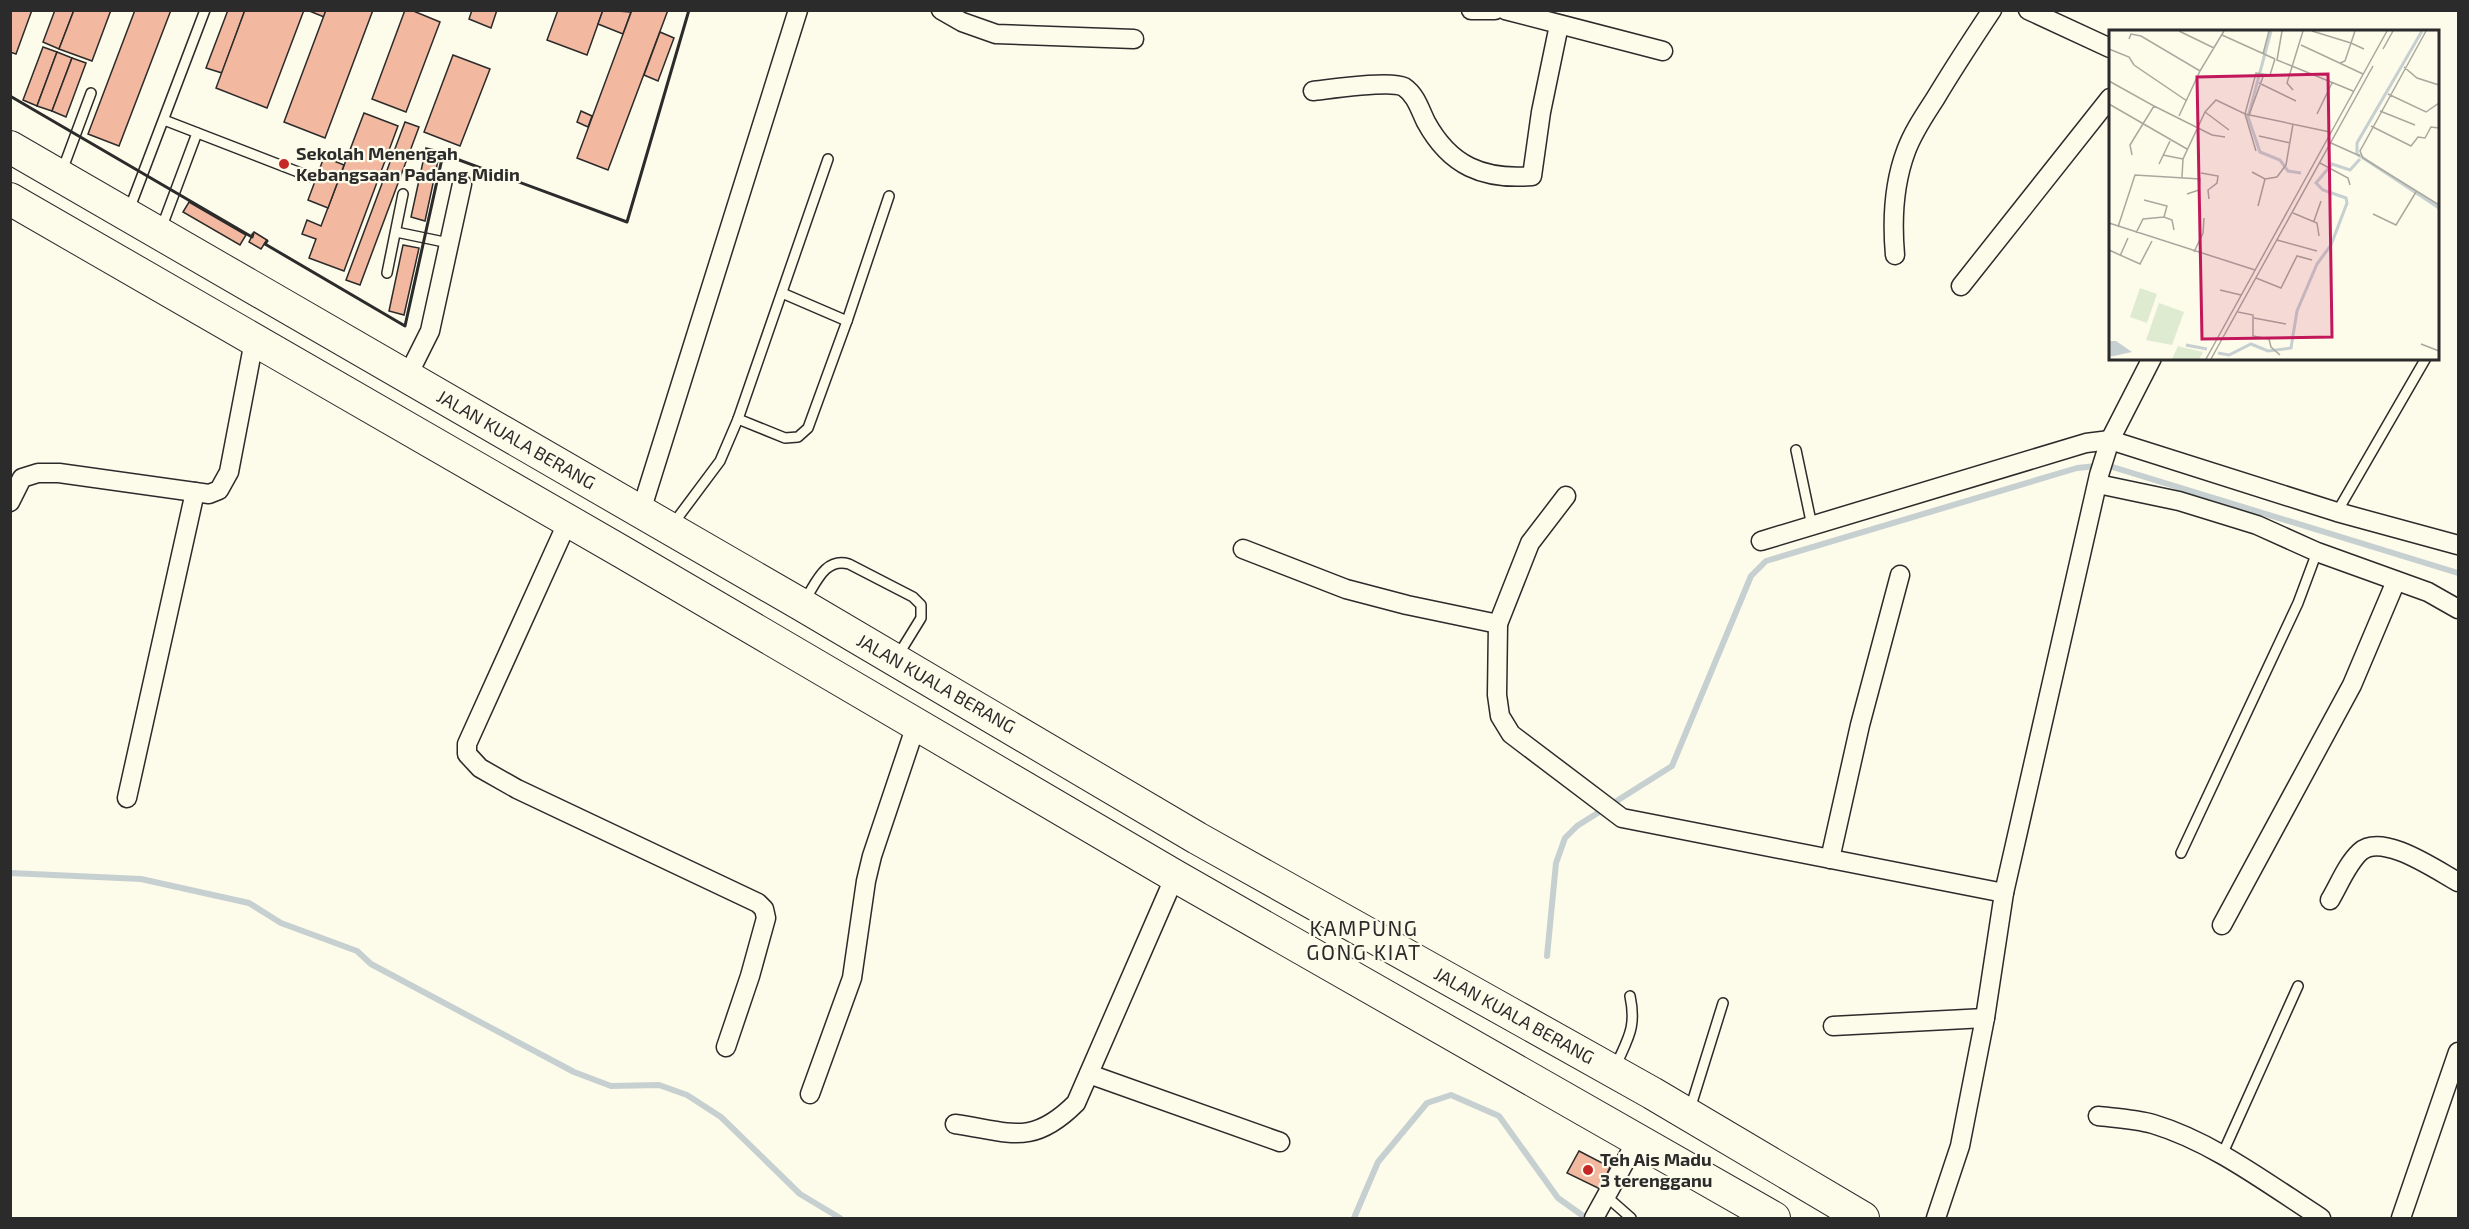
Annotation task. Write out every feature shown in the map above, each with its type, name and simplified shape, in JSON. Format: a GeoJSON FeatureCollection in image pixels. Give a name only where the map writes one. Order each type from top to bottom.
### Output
{"type":"FeatureCollection","features":[{"type":"Feature","properties":{"kind":"highway","name":"JALAN KUALA BERANG"},"geometry":{"type":"LineString","coordinates":[[10,147],[641,511],[1197,838],[1613,1072],[1863,1218]]}},
{"type":"Feature","properties":{"kind":"highway"},"geometry":{"type":"LineString","coordinates":[[16,205],[568,521],[1175,876],[1773,1218]]}},
{"type":"Feature","properties":{"kind":"highway"},"geometry":{"type":"LineString","coordinates":[[900,663],[924,699],[924,709],[916,725]]}},
{"type":"Feature","properties":{"kind":"street"},"geometry":{"type":"LineString","coordinates":[[641,511],[798,10]]}},
{"type":"Feature","properties":{"kind":"street"},"geometry":{"type":"LineString","coordinates":[[941,10],[962,22],[996,34],[1134,39]]}},
{"type":"Feature","properties":{"kind":"street"},"geometry":{"type":"LineString","coordinates":[[1471,10],[1495,10]]}},
{"type":"Feature","properties":{"kind":"street"},"geometry":{"type":"LineString","coordinates":[[1505,10],[1663,51]]}},
{"type":"Feature","properties":{"kind":"street"},"geometry":{"type":"LineString","coordinates":[[1895,255],[1893,231],[1905,152],[1936,96],[1992,10]]}},
{"type":"Feature","properties":{"kind":"street"},"geometry":{"type":"LineString","coordinates":[[2028,10],[2109,48]]}},
{"type":"Feature","properties":{"kind":"street"},"geometry":{"type":"LineString","coordinates":[[1313,91],[1389,84],[1404,87],[1414,96],[1426,123],[1442,147],[1464,166],[1492,176],[1511,178],[1532,176],[1541,112],[1559,25]]}},
{"type":"Feature","properties":{"kind":"street"},"geometry":{"type":"LineString","coordinates":[[1961,286],[2109,99]]}},
{"type":"Feature","properties":{"kind":"street"},"geometry":{"type":"LineString","coordinates":[[407,377],[430,331],[462,184]]}},
{"type":"Feature","properties":{"kind":"street"},"geometry":{"type":"LineString","coordinates":[[10,502],[22,478],[38,472],[209,494],[219,490],[229,472],[254,341]]}},
{"type":"Feature","properties":{"kind":"street"},"geometry":{"type":"LineString","coordinates":[[1936,1218],[1960,1146],[1985,1018],[2004,893],[2098,479],[2108,445],[2151,360]]}},
{"type":"Feature","properties":{"kind":"street"},"geometry":{"type":"LineString","coordinates":[[1761,541],[2086,443],[2108,445],[2458,545]]}},
{"type":"Feature","properties":{"kind":"street"},"geometry":{"type":"LineString","coordinates":[[2098,479],[2257,525],[2317,552],[2428,592],[2458,609]]}},
{"type":"Feature","properties":{"kind":"street"},"geometry":{"type":"LineString","coordinates":[[127,798],[195,492]]}},
{"type":"Feature","properties":{"kind":"street"},"geometry":{"type":"LineString","coordinates":[[1566,496],[1530,543],[1498,624],[1497,695],[1500,716],[1511,734],[1622,818],[2004,893]]}},
{"type":"Feature","properties":{"kind":"street"},"geometry":{"type":"LineString","coordinates":[[568,521],[467,744],[467,754],[480,768],[517,789],[758,903],[764,909],[766,918],[750,976],[726,1047]]}},
{"type":"Feature","properties":{"kind":"street"},"geometry":{"type":"LineString","coordinates":[[1243,549],[1346,588],[1407,605],[1498,624]]}},
{"type":"Feature","properties":{"kind":"street"},"geometry":{"type":"LineString","coordinates":[[1830,859],[1860,725],[1900,575]]}},
{"type":"Feature","properties":{"kind":"street"},"geometry":{"type":"LineString","coordinates":[[2222,925],[2352,686],[2396,581]]}},
{"type":"Feature","properties":{"kind":"street"},"geometry":{"type":"LineString","coordinates":[[810,1094],[852,978],[866,881],[872,856],[916,725]]}},
{"type":"Feature","properties":{"kind":"street"},"geometry":{"type":"LineString","coordinates":[[2330,900],[2358,854],[2366,847],[2378,845],[2391,848],[2458,882]]}},
{"type":"Feature","properties":{"kind":"street"},"geometry":{"type":"LineString","coordinates":[[955,1124],[1021,1134],[1045,1129],[1055,1123],[1076,1103],[1175,876]]}},
{"type":"Feature","properties":{"kind":"street"},"geometry":{"type":"LineString","coordinates":[[1833,1026],[1985,1018]]}},
{"type":"Feature","properties":{"kind":"street"},"geometry":{"type":"LineString","coordinates":[[2401,1218],[2458,1052]]}},
{"type":"Feature","properties":{"kind":"street"},"geometry":{"type":"LineString","coordinates":[[1089,1074],[1280,1142]]}},
{"type":"Feature","properties":{"kind":"street"},"geometry":{"type":"LineString","coordinates":[[2098,1116],[2151,1123],[2185,1136],[2222,1155],[2321,1218]]}},
{"type":"Feature","properties":{"kind":"street"},"geometry":{"type":"LineString","coordinates":[[1596,1216],[1637,1140]]}},
{"type":"Feature","properties":{"kind":"lane"},"geometry":{"type":"LineString","coordinates":[[128,216],[205,10]]}},
{"type":"Feature","properties":{"kind":"lane"},"geometry":{"type":"LineString","coordinates":[[60,176],[91,93]]}},
{"type":"Feature","properties":{"kind":"lane"},"geometry":{"type":"LineString","coordinates":[[164,120],[311,177]]}},
{"type":"Feature","properties":{"kind":"lane"},"geometry":{"type":"LineString","coordinates":[[159,234],[196,133]]}},
{"type":"Feature","properties":{"kind":"lane"},"geometry":{"type":"LineString","coordinates":[[670,529],[720,461],[738,419],[828,159]]}},
{"type":"Feature","properties":{"kind":"lane"},"geometry":{"type":"LineString","coordinates":[[387,273],[403,194]]}},
{"type":"Feature","properties":{"kind":"lane"},"geometry":{"type":"LineString","coordinates":[[738,419],[785,438],[798,437],[808,428],[889,196]]}},
{"type":"Feature","properties":{"kind":"lane"},"geometry":{"type":"LineString","coordinates":[[396,231],[449,243]]}},
{"type":"Feature","properties":{"kind":"lane"},"geometry":{"type":"LineString","coordinates":[[782,293],[847,321]]}},
{"type":"Feature","properties":{"kind":"lane"},"geometry":{"type":"LineString","coordinates":[[2337,512],[2425,360]]}},
{"type":"Feature","properties":{"kind":"lane"},"geometry":{"type":"LineString","coordinates":[[1796,450],[1812,526]]}},
{"type":"Feature","properties":{"kind":"lane"},"geometry":{"type":"LineString","coordinates":[[2181,853],[2298,603],[2317,552]]}},
{"type":"Feature","properties":{"kind":"lane"},"geometry":{"type":"LineString","coordinates":[[802,605],[822,573],[830,565],[839,561],[913,597],[921,606],[921,618],[900,663]]}},
{"type":"Feature","properties":{"kind":"lane"},"geometry":{"type":"LineString","coordinates":[[2222,1155],[2298,986]]}},
{"type":"Feature","properties":{"kind":"lane"},"geometry":{"type":"LineString","coordinates":[[1613,1072],[1632,1029],[1634,1020],[1630,996]]}},
{"type":"Feature","properties":{"kind":"lane"},"geometry":{"type":"LineString","coordinates":[[1688,1115],[1723,1003]]}},
{"type":"Feature","properties":{"kind":"lane"},"geometry":{"type":"LineString","coordinates":[[1606,1196],[1631,1218]]}},
{"type":"Feature","properties":{"kind":"building"},"geometry":{"type":"Polygon","coordinates":[[[10,10],[32,10],[16,54],[10,52],[10,10]]]}},
{"type":"Feature","properties":{"kind":"building"},"geometry":{"type":"Polygon","coordinates":[[[55,10],[74,10],[59,49],[43,42],[55,10]]]}},
{"type":"Feature","properties":{"kind":"building"},"geometry":{"type":"Polygon","coordinates":[[[74,10],[111,10],[92,61],[59,49],[74,10]]]}},
{"type":"Feature","properties":{"kind":"building"},"geometry":{"type":"Polygon","coordinates":[[[135,10],[171,10],[119,146],[88,134],[135,10]]]}},
{"type":"Feature","properties":{"kind":"building"},"geometry":{"type":"Polygon","coordinates":[[[228,10],[245,10],[222,73],[206,68],[228,10]]]}},
{"type":"Feature","properties":{"kind":"building"},"geometry":{"type":"Polygon","coordinates":[[[245,10],[304,10],[267,108],[216,88],[245,10]]]}},
{"type":"Feature","properties":{"kind":"building"},"geometry":{"type":"Polygon","coordinates":[[[307,10],[326,10],[324,17],[307,10]]]}},
{"type":"Feature","properties":{"kind":"building"},"geometry":{"type":"Polygon","coordinates":[[[326,10],[373,10],[325,138],[284,122],[326,10]]]}},
{"type":"Feature","properties":{"kind":"building"},"geometry":{"type":"Polygon","coordinates":[[[405,10],[411,10],[440,22],[406,112],[372,99],[405,10]]]}},
{"type":"Feature","properties":{"kind":"building"},"geometry":{"type":"Polygon","coordinates":[[[472,10],[497,10],[491,28],[469,19],[472,10]]]}},
{"type":"Feature","properties":{"kind":"building"},"geometry":{"type":"Polygon","coordinates":[[[558,10],[603,10],[587,55],[547,40],[558,10]]]}},
{"type":"Feature","properties":{"kind":"building"},"geometry":{"type":"Polygon","coordinates":[[[603,10],[631,12],[623,34],[598,24],[603,10]]]}},
{"type":"Feature","properties":{"kind":"building"},"geometry":{"type":"Polygon","coordinates":[[[632,10],[668,10],[608,170],[577,158],[632,10]]]}},
{"type":"Feature","properties":{"kind":"building"},"geometry":{"type":"Polygon","coordinates":[[[660,32],[674,38],[658,81],[644,75],[660,32]]]}},
{"type":"Feature","properties":{"kind":"building"},"geometry":{"type":"Polygon","coordinates":[[[43,47],[57,52],[37,106],[23,100],[43,47]]]}},
{"type":"Feature","properties":{"kind":"building"},"geometry":{"type":"Polygon","coordinates":[[[57,52],[72,58],[52,111],[37,106],[57,52]]]}},
{"type":"Feature","properties":{"kind":"building"},"geometry":{"type":"Polygon","coordinates":[[[453,55],[490,69],[460,146],[424,132],[453,55]]]}},
{"type":"Feature","properties":{"kind":"building"},"geometry":{"type":"Polygon","coordinates":[[[72,58],[86,63],[66,117],[52,111],[72,58]]]}},
{"type":"Feature","properties":{"kind":"building"},"geometry":{"type":"Polygon","coordinates":[[[581,111],[592,116],[588,127],[577,122],[581,111]]]}},
{"type":"Feature","properties":{"kind":"building"},"geometry":{"type":"Polygon","coordinates":[[[364,113],[398,126],[344,271],[309,258],[316,239],[302,234],[307,220],[321,226],[364,113]]]}},
{"type":"Feature","properties":{"kind":"building"},"geometry":{"type":"Polygon","coordinates":[[[405,122],[419,127],[360,285],[346,280],[405,122]]]}},
{"type":"Feature","properties":{"kind":"building"},"geometry":{"type":"Polygon","coordinates":[[[426,148],[440,151],[425,221],[411,217],[426,148]]]}},
{"type":"Feature","properties":{"kind":"building"},"geometry":{"type":"Polygon","coordinates":[[[324,157],[344,165],[328,208],[308,200],[324,157]]]}},
{"type":"Feature","properties":{"kind":"building"},"geometry":{"type":"Polygon","coordinates":[[[189,202],[246,235],[240,245],[183,212],[189,202]]]}},
{"type":"Feature","properties":{"kind":"building"},"geometry":{"type":"Polygon","coordinates":[[[254,232],[267,240],[261,249],[249,242],[254,232]]]}},
{"type":"Feature","properties":{"kind":"building"},"geometry":{"type":"Polygon","coordinates":[[[403,245],[419,248],[404,315],[389,311],[403,245]]]}},
{"type":"Feature","properties":{"kind":"building","name":"Teh Ais Madu 3 terengganu"},"geometry":{"type":"Polygon","coordinates":[[[1579,1151],[1610,1167],[1600,1189],[1567,1173],[1579,1151]]]}},
{"type":"Feature","properties":{"kind":"waterway"},"geometry":{"type":"LineString","coordinates":[[1547,956],[1556,863],[1565,838],[1577,826],[1672,766],[1751,576],[1766,561],[2077,468],[2106,465],[2458,573]]}},
{"type":"Feature","properties":{"kind":"waterway"},"geometry":{"type":"LineString","coordinates":[[10,873],[141,879],[249,903],[281,923],[357,951],[371,964],[574,1072],[611,1086],[659,1085],[687,1095],[721,1117],[800,1194],[840,1218]]}},
{"type":"Feature","properties":{"kind":"waterway"},"geometry":{"type":"LineString","coordinates":[[1354,1218],[1378,1162],[1427,1103],[1451,1095],[1499,1116],[1558,1198],[1586,1218]]}},
{"type":"Feature","properties":{"kind":"wall"},"geometry":{"type":"LineString","coordinates":[[267,241],[265,244],[405,326],[443,154],[627,222],[689,10]]}},
{"type":"Feature","properties":{"kind":"wall"},"geometry":{"type":"LineString","coordinates":[[10,96],[252,237],[253,234]]}},
{"type":"Feature","properties":{"kind":"place","name":"Sekolah Menengah Kebangsaan Padang Midin"},"geometry":{"type":"Point","coordinates":[284,164]}},
{"type":"Feature","properties":{"kind":"place","name":"Teh Ais Madu 3 terengganu"},"geometry":{"type":"Point","coordinates":[1588,1170]}},
{"type":"Feature","properties":{"kind":"district","name":"KAMPUNG GONG KIAT"},"geometry":{"type":"Point","coordinates":[1364,941]}}]}
